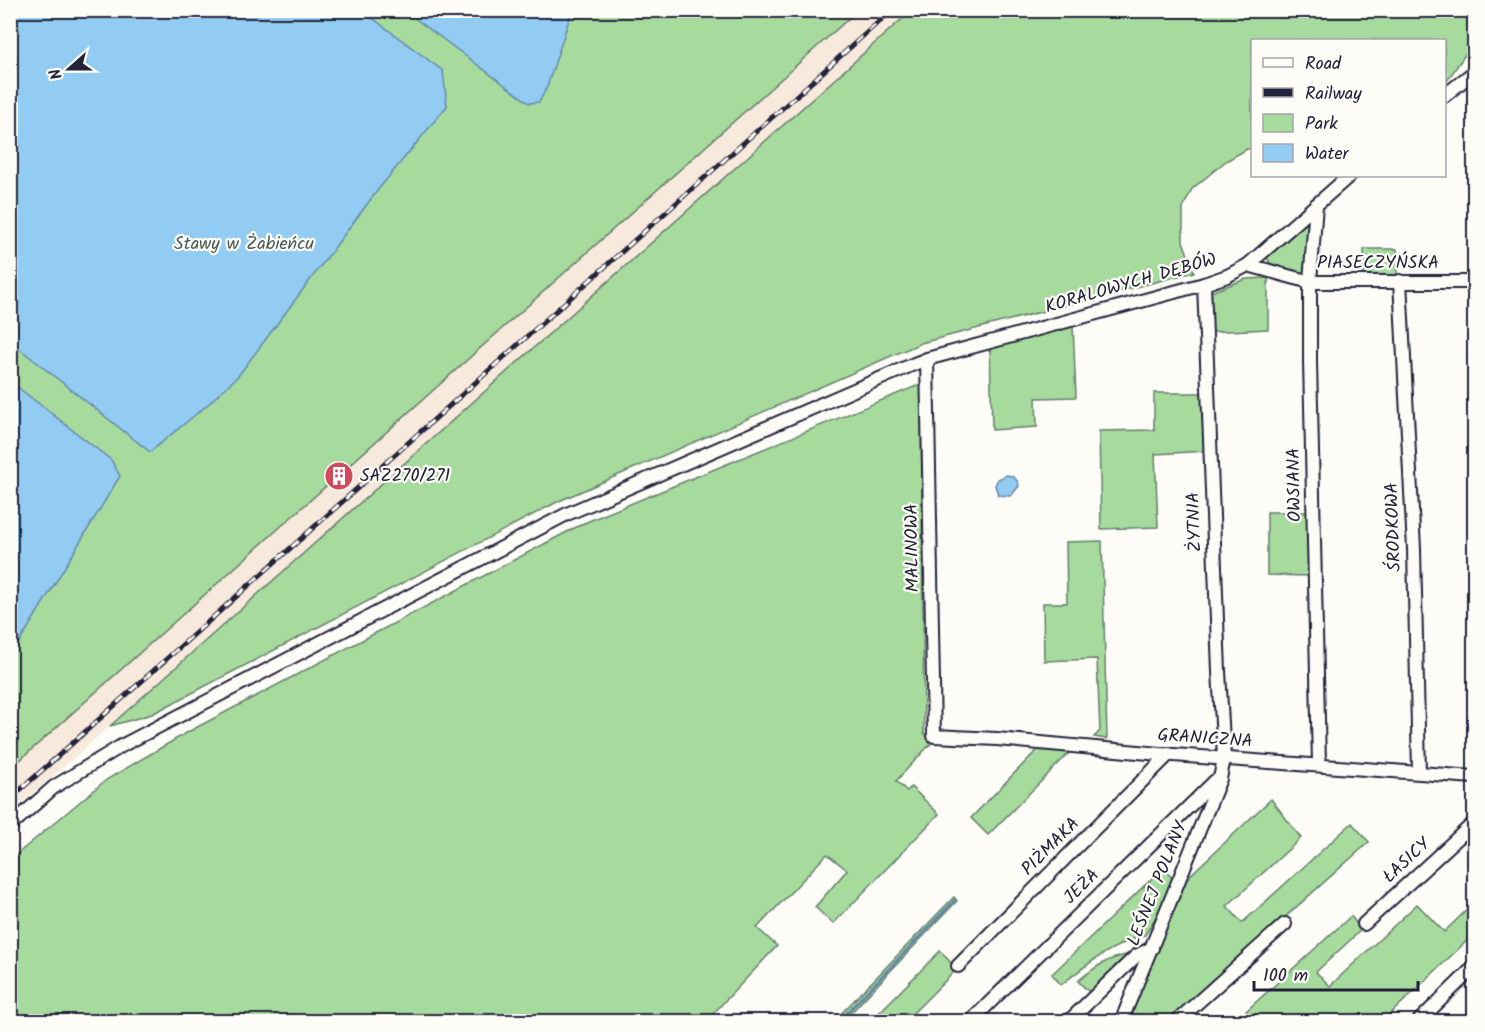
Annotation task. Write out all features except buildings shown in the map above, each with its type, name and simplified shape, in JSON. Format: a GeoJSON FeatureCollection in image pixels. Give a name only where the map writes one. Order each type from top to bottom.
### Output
{"type":"FeatureCollection","features":[{"type":"Feature","properties":{"kind":"street"},"geometry":{"type":"LineString","coordinates":[[1446,94],[1474,72]]}},
{"type":"Feature","properties":{"kind":"street","name":"KORALOWYCH DĘBÓW"},"geometry":{"type":"LineString","coordinates":[[10,826],[54,788],[123,745],[567,514],[927,359],[1204,285],[1227,276],[1248,265],[1348,177]]}},
{"type":"Feature","properties":{"kind":"street","name":"OWSIANA"},"geometry":{"type":"LineString","coordinates":[[1316,204],[1310,282],[1310,384],[1319,764]]}},
{"type":"Feature","properties":{"kind":"street","name":"PIASECZYŃSKA"},"geometry":{"type":"LineString","coordinates":[[1248,265],[1310,282],[1474,282]]}},
{"type":"Feature","properties":{"kind":"street","name":"ŚRODKOWA"},"geometry":{"type":"LineString","coordinates":[[1400,281],[1414,549],[1419,772]]}},
{"type":"Feature","properties":{"kind":"street","name":"ŻYTNIA"},"geometry":{"type":"LineString","coordinates":[[1204,285],[1224,758]]}},
{"type":"Feature","properties":{"kind":"street","name":"MALINOWA"},"geometry":{"type":"LineString","coordinates":[[927,359],[934,735]]}},
{"type":"Feature","properties":{"kind":"street","name":"GRANICZNA"},"geometry":{"type":"LineString","coordinates":[[934,735],[1474,777]]}},
{"type":"Feature","properties":{"kind":"street","name":"PIŻMAKA"},"geometry":{"type":"LineString","coordinates":[[958,966],[1169,754]]}},
{"type":"Feature","properties":{"kind":"street","name":"LEŚNEJ POLANY"},"geometry":{"type":"LineString","coordinates":[[1121,1022],[1220,779],[1224,758]]}},
{"type":"Feature","properties":{"kind":"street","name":"JEŻA"},"geometry":{"type":"LineString","coordinates":[[970,1022],[1206,790],[1220,779]]}},
{"type":"Feature","properties":{"kind":"street","name":"ŁASICY"},"geometry":{"type":"LineString","coordinates":[[1364,924],[1474,823]]}},
{"type":"Feature","properties":{"kind":"street"},"geometry":{"type":"LineString","coordinates":[[1176,1022],[1285,924]]}},
{"type":"Feature","properties":{"kind":"street"},"geometry":{"type":"LineString","coordinates":[[1068,1022],[1136,956],[1152,948]]}},
{"type":"Feature","properties":{"kind":"street"},"geometry":{"type":"LineString","coordinates":[[1419,1022],[1474,967]]}},
{"type":"Feature","properties":{"kind":"shaded area"},"geometry":{"type":"Polygon","coordinates":[[[852,11],[911,11],[11,812],[10,768],[681,169],[852,11]]]}},
{"type":"Feature","properties":{"kind":"green space","name":"Stawy w Żabieńcu"},"geometry":{"type":"Polygon","coordinates":[[[10,11],[857,11],[11,768],[10,11]]]}},
{"type":"Feature","properties":{"kind":"green space"},"geometry":{"type":"Polygon","coordinates":[[[911,11],[1474,11],[1474,41],[1446,83],[1446,39],[1251,39],[1251,148],[1226,161],[1192,189],[1183,208],[1183,241],[1194,272],[921,343],[559,501],[152,714],[110,726],[911,11]]]}},
{"type":"Feature","properties":{"kind":"green space"},"geometry":{"type":"Polygon","coordinates":[[[1305,221],[1309,226],[1305,273],[1273,268],[1267,258],[1268,252],[1305,221]]]}},
{"type":"Feature","properties":{"kind":"green space"},"geometry":{"type":"Polygon","coordinates":[[[1364,249],[1397,249],[1397,276],[1364,275],[1364,249]]]}},
{"type":"Feature","properties":{"kind":"green space"},"geometry":{"type":"Polygon","coordinates":[[[1268,278],[1268,329],[1209,332],[1208,293],[1246,279],[1268,278]]]}},
{"type":"Feature","properties":{"kind":"green space"},"geometry":{"type":"Polygon","coordinates":[[[1073,325],[1076,397],[1036,398],[1037,427],[992,430],[990,346],[1073,325]]]}},
{"type":"Feature","properties":{"kind":"green space"},"geometry":{"type":"Polygon","coordinates":[[[921,384],[924,733],[934,740],[896,781],[907,791],[911,787],[939,814],[833,924],[815,907],[847,870],[827,854],[757,928],[777,946],[706,1021],[11,1022],[11,859],[106,780],[188,732],[584,523],[921,384]]]}},
{"type":"Feature","properties":{"kind":"green space"},"geometry":{"type":"Polygon","coordinates":[[[1154,393],[1204,393],[1206,451],[1155,454],[1158,527],[1101,529],[1099,431],[1154,430],[1154,393]]]}},
{"type":"Feature","properties":{"kind":"green space"},"geometry":{"type":"Polygon","coordinates":[[[1267,512],[1309,512],[1309,576],[1267,575],[1267,512]]]}},
{"type":"Feature","properties":{"kind":"green space"},"geometry":{"type":"Polygon","coordinates":[[[1102,541],[1107,739],[1094,737],[1100,731],[1097,659],[1044,661],[1043,603],[1067,603],[1066,542],[1102,541]]]}},
{"type":"Feature","properties":{"kind":"green space"},"geometry":{"type":"Polygon","coordinates":[[[1039,748],[1072,750],[988,835],[971,818],[1039,748]]]}},
{"type":"Feature","properties":{"kind":"green space"},"geometry":{"type":"Polygon","coordinates":[[[1271,799],[1301,838],[1227,906],[1242,923],[1352,823],[1369,842],[1169,1021],[1126,1022],[1184,881],[1271,799]]]}},
{"type":"Feature","properties":{"kind":"green space"},"geometry":{"type":"Polygon","coordinates":[[[1164,867],[1173,880],[1159,912],[1145,935],[1101,956],[1061,985],[1052,974],[1164,867]]]}},
{"type":"Feature","properties":{"kind":"green space"},"geometry":{"type":"Polygon","coordinates":[[[954,897],[957,901],[843,1021],[834,1021],[954,897]]]}},
{"type":"Feature","properties":{"kind":"green space"},"geometry":{"type":"Polygon","coordinates":[[[1474,903],[1474,934],[1383,1021],[1234,1022],[1351,916],[1361,930],[1316,972],[1330,986],[1417,904],[1444,932],[1474,903]]]}},
{"type":"Feature","properties":{"kind":"green space"},"geometry":{"type":"Polygon","coordinates":[[[940,951],[957,969],[905,1021],[870,1022],[940,951]]]}},
{"type":"Feature","properties":{"kind":"green space"},"geometry":{"type":"Polygon","coordinates":[[[1133,954],[1093,996],[1078,981],[1103,963],[1133,954]]]}},
{"type":"Feature","properties":{"kind":"water"},"geometry":{"type":"Polygon","coordinates":[[[10,11],[363,11],[443,71],[447,106],[377,191],[238,376],[150,452],[11,342],[10,11]]]}},
{"type":"Feature","properties":{"kind":"water"},"geometry":{"type":"Polygon","coordinates":[[[405,11],[572,11],[547,87],[539,102],[529,103],[405,11]]]}},
{"type":"Feature","properties":{"kind":"water"},"geometry":{"type":"Polygon","coordinates":[[[11,382],[111,460],[120,476],[11,656],[11,382]]]}},
{"type":"Feature","properties":{"kind":"water"},"geometry":{"type":"Polygon","coordinates":[[[1007,475],[1012,476],[1019,486],[1011,496],[998,495],[995,485],[998,479],[1007,475]]]}},
{"type":"Feature","properties":{"kind":"waterway"},"geometry":{"type":"LineString","coordinates":[[838,1022],[955,900]]}},
{"type":"Feature","properties":{"kind":"railway"},"geometry":{"type":"LineString","coordinates":[[10,799],[892,10]]}},
{"type":"Feature","properties":{"kind":"place","name":"SAZ270/271"},"geometry":{"type":"Point","coordinates":[339,476]}}]}
